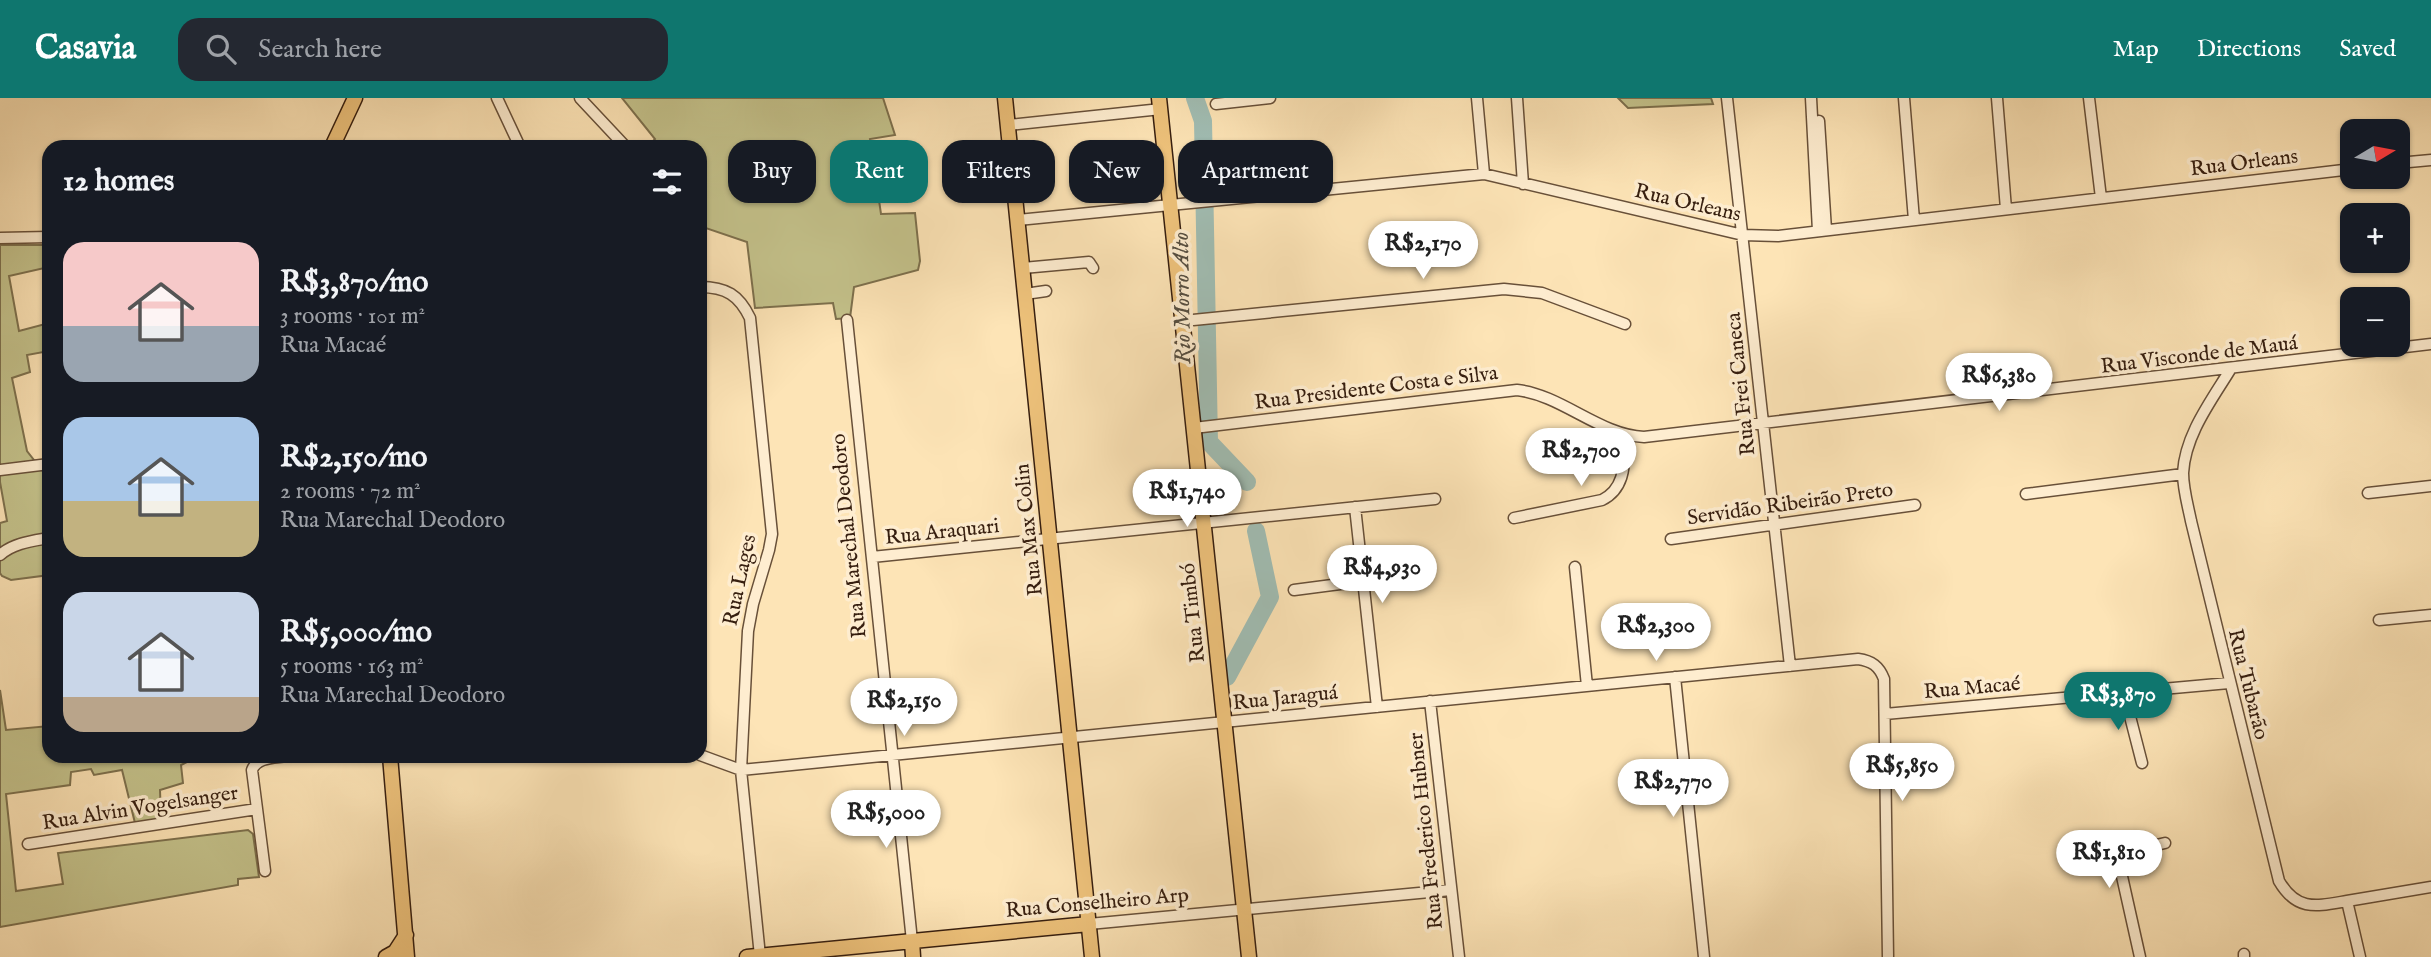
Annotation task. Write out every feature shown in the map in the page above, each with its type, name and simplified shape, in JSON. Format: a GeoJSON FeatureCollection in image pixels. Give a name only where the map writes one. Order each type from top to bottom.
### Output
{"type":"FeatureCollection","features":[{"type":"Feature","properties":{"kind":"main road"},"geometry":{"type":"LineString","coordinates":[[335,140],[355,98]]}},
{"type":"Feature","properties":{"kind":"main road","name":"Rua Max Colin"},"geometry":{"type":"LineString","coordinates":[[1006,98],[1092,957]]}},
{"type":"Feature","properties":{"kind":"main road","name":"Rua Timbó"},"geometry":{"type":"LineString","coordinates":[[1160,104],[1171,205],[1189,321],[1204,523],[1249,957]]}},
{"type":"Feature","properties":{"kind":"main road"},"geometry":{"type":"LineString","coordinates":[[391,763],[407,957]]}},
{"type":"Feature","properties":{"kind":"main road","name":"Rua Conselheiro Arp"},"geometry":{"type":"LineString","coordinates":[[756,957],[1089,924]]}},
{"type":"Feature","properties":{"kind":"main road"},"geometry":{"type":"LineString","coordinates":[[386,957],[395,952],[406,935]]}},
{"type":"Feature","properties":{"kind":"main road","name":"Rua Marechal Deodoro"},"geometry":{"type":"LineString","coordinates":[[912,941],[913,957]]}},
{"type":"Feature","properties":{"kind":"street"},"geometry":{"type":"LineString","coordinates":[[497,98],[517,140]]}},
{"type":"Feature","properties":{"kind":"street"},"geometry":{"type":"LineString","coordinates":[[580,98],[619,140]]}},
{"type":"Feature","properties":{"kind":"street"},"geometry":{"type":"LineString","coordinates":[[1216,104],[1270,98]]}},
{"type":"Feature","properties":{"kind":"street"},"geometry":{"type":"LineString","coordinates":[[1477,98],[1484,174]]}},
{"type":"Feature","properties":{"kind":"street"},"geometry":{"type":"LineString","coordinates":[[1517,98],[1523,184]]}},
{"type":"Feature","properties":{"kind":"street","name":"Rua Frei Caneca"},"geometry":{"type":"LineString","coordinates":[[1727,98],[1790,666]]}},
{"type":"Feature","properties":{"kind":"street"},"geometry":{"type":"LineString","coordinates":[[1811,98],[1822,231]]}},
{"type":"Feature","properties":{"kind":"street"},"geometry":{"type":"LineString","coordinates":[[1904,98],[1914,220]]}},
{"type":"Feature","properties":{"kind":"street"},"geometry":{"type":"LineString","coordinates":[[1997,98],[2006,209]]}},
{"type":"Feature","properties":{"kind":"street"},"geometry":{"type":"LineString","coordinates":[[2089,98],[2101,198]]}},
{"type":"Feature","properties":{"kind":"street"},"geometry":{"type":"LineString","coordinates":[[1008,125],[1160,104]]}},
{"type":"Feature","properties":{"kind":"street"},"geometry":{"type":"LineString","coordinates":[[1819,121],[1822,231]]}},
{"type":"Feature","properties":{"kind":"street"},"geometry":{"type":"LineString","coordinates":[[2410,162],[2431,160]]}},
{"type":"Feature","properties":{"kind":"street","name":"Rua Orleans"},"geometry":{"type":"LineString","coordinates":[[1018,220],[1484,174],[1743,235],[1778,236],[2340,170]]}},
{"type":"Feature","properties":{"kind":"street"},"geometry":{"type":"LineString","coordinates":[[0,237],[42,237]]}},
{"type":"Feature","properties":{"kind":"street"},"geometry":{"type":"LineString","coordinates":[[1023,268],[1089,262],[1093,268]]}},
{"type":"Feature","properties":{"kind":"street","name":"Rua Lages"},"geometry":{"type":"LineString","coordinates":[[707,288],[725,289],[736,296],[750,318],[772,534],[748,631],[741,770],[756,957]]}},
{"type":"Feature","properties":{"kind":"street"},"geometry":{"type":"LineString","coordinates":[[1189,321],[1504,289],[1542,293],[1625,324]]}},
{"type":"Feature","properties":{"kind":"street"},"geometry":{"type":"LineString","coordinates":[[1025,294],[1046,291]]}},
{"type":"Feature","properties":{"kind":"street","name":"Rua Marechal Deodoro"},"geometry":{"type":"LineString","coordinates":[[847,320],[912,941]]}},
{"type":"Feature","properties":{"kind":"street","name":"Rua Visconde de Mauá"},"geometry":{"type":"LineString","coordinates":[[1763,424],[2431,344]]}},
{"type":"Feature","properties":{"kind":"street","name":"Rua Tubarão"},"geometry":{"type":"LineString","coordinates":[[2230,370],[2197,427],[2186,456],[2183,474],[2191,521],[2229,683],[2279,881],[2286,893],[2305,904],[2318,905],[2431,887]]}},
{"type":"Feature","properties":{"kind":"street","name":"Rua Presidente Costa e Silva"},"geometry":{"type":"LineString","coordinates":[[1198,427],[1517,390],[1537,394],[1626,435],[1644,437],[1763,424]]}},
{"type":"Feature","properties":{"kind":"street"},"geometry":{"type":"LineString","coordinates":[[1514,518],[1612,496],[1622,477],[1626,435]]}},
{"type":"Feature","properties":{"kind":"street"},"geometry":{"type":"LineString","coordinates":[[0,470],[42,465]]}},
{"type":"Feature","properties":{"kind":"street"},"geometry":{"type":"LineString","coordinates":[[2026,495],[2183,474]]}},
{"type":"Feature","properties":{"kind":"street"},"geometry":{"type":"LineString","coordinates":[[2368,493],[2431,486]]}},
{"type":"Feature","properties":{"kind":"street","name":"Rua Araquari"},"geometry":{"type":"LineString","coordinates":[[872,557],[1435,499]]}},
{"type":"Feature","properties":{"kind":"street","name":"Servidão Ribeirão Preto"},"geometry":{"type":"LineString","coordinates":[[1671,539],[1915,505]]}},
{"type":"Feature","properties":{"kind":"street"},"geometry":{"type":"LineString","coordinates":[[1355,507],[1377,707]]}},
{"type":"Feature","properties":{"kind":"street"},"geometry":{"type":"LineString","coordinates":[[0,555],[6,550],[42,539]]}},
{"type":"Feature","properties":{"kind":"street"},"geometry":{"type":"LineString","coordinates":[[1575,567],[1587,686]]}},
{"type":"Feature","properties":{"kind":"street"},"geometry":{"type":"LineString","coordinates":[[1294,590],[1363,581]]}},
{"type":"Feature","properties":{"kind":"street"},"geometry":{"type":"LineString","coordinates":[[2379,620],[2431,615]]}},
{"type":"Feature","properties":{"kind":"street","name":"Rua Jaraguá"},"geometry":{"type":"LineString","coordinates":[[707,758],[741,770],[1858,659],[1875,664],[1881,670],[1884,679],[1885,715]]}},
{"type":"Feature","properties":{"kind":"street"},"geometry":{"type":"LineString","coordinates":[[1675,677],[1704,957]]}},
{"type":"Feature","properties":{"kind":"street","name":"Rua Macaé"},"geometry":{"type":"LineString","coordinates":[[1885,715],[2229,683]]}},
{"type":"Feature","properties":{"kind":"street"},"geometry":{"type":"LineString","coordinates":[[2124,693],[2142,763]]}},
{"type":"Feature","properties":{"kind":"street","name":"Rua Frederico Hubner"},"geometry":{"type":"LineString","coordinates":[[1430,701],[1459,957]]}},
{"type":"Feature","properties":{"kind":"street"},"geometry":{"type":"LineString","coordinates":[[1885,715],[1888,957]]}},
{"type":"Feature","properties":{"kind":"street"},"geometry":{"type":"LineString","coordinates":[[257,763],[253,766],[265,871]]}},
{"type":"Feature","properties":{"kind":"street","name":"Rua Alvin Vogelsanger"},"geometry":{"type":"LineString","coordinates":[[28,844],[257,809]]}},
{"type":"Feature","properties":{"kind":"street"},"geometry":{"type":"LineString","coordinates":[[2070,865],[2165,843]]}},
{"type":"Feature","properties":{"kind":"street"},"geometry":{"type":"LineString","coordinates":[[2117,855],[2140,957]]}},
{"type":"Feature","properties":{"kind":"street","name":"Rua Conselheiro Arp"},"geometry":{"type":"LineString","coordinates":[[1089,924],[1451,890]]}},
{"type":"Feature","properties":{"kind":"street"},"geometry":{"type":"LineString","coordinates":[[2347,901],[2360,957]]}},
{"type":"Feature","properties":{"kind":"shaded area"},"geometry":{"type":"Polygon","coordinates":[[[622,98],[883,98],[895,135],[870,140],[830,140],[830,203],[879,203],[881,214],[915,213],[920,261],[918,270],[854,287],[850,318],[836,319],[833,303],[755,308],[747,242],[707,228],[707,140],[654,140],[622,98]]]}},
{"type":"Feature","properties":{"kind":"shaded area"},"geometry":{"type":"Polygon","coordinates":[[[1618,98],[1711,98],[1713,104],[1628,108],[1618,98]]]}},
{"type":"Feature","properties":{"kind":"shaded area"},"geometry":{"type":"Polygon","coordinates":[[[0,245],[42,245],[42,269],[9,276],[19,331],[42,325],[42,352],[27,355],[30,372],[12,378],[27,451],[42,470],[42,576],[11,580],[0,573],[0,523],[7,521],[0,482],[0,245]]]}},
{"type":"Feature","properties":{"kind":"shaded area"},"geometry":{"type":"Polygon","coordinates":[[[0,690],[6,730],[42,727],[42,763],[185,763],[181,765],[183,783],[160,790],[161,819],[135,823],[122,770],[94,775],[91,769],[71,772],[70,785],[6,794],[16,891],[63,884],[58,853],[248,830],[253,834],[259,877],[238,879],[238,885],[0,927],[0,690]]]}},
{"type":"Feature","properties":{"kind":"waterway","name":"Rio Morro Alto"},"geometry":{"type":"LineString","coordinates":[[1195,98],[1203,121],[1209,442],[1247,482]]}},
{"type":"Feature","properties":{"kind":"waterway","name":"Rio Morro Alto"},"geometry":{"type":"LineString","coordinates":[[1227,677],[1270,597],[1256,531]]}}]}
